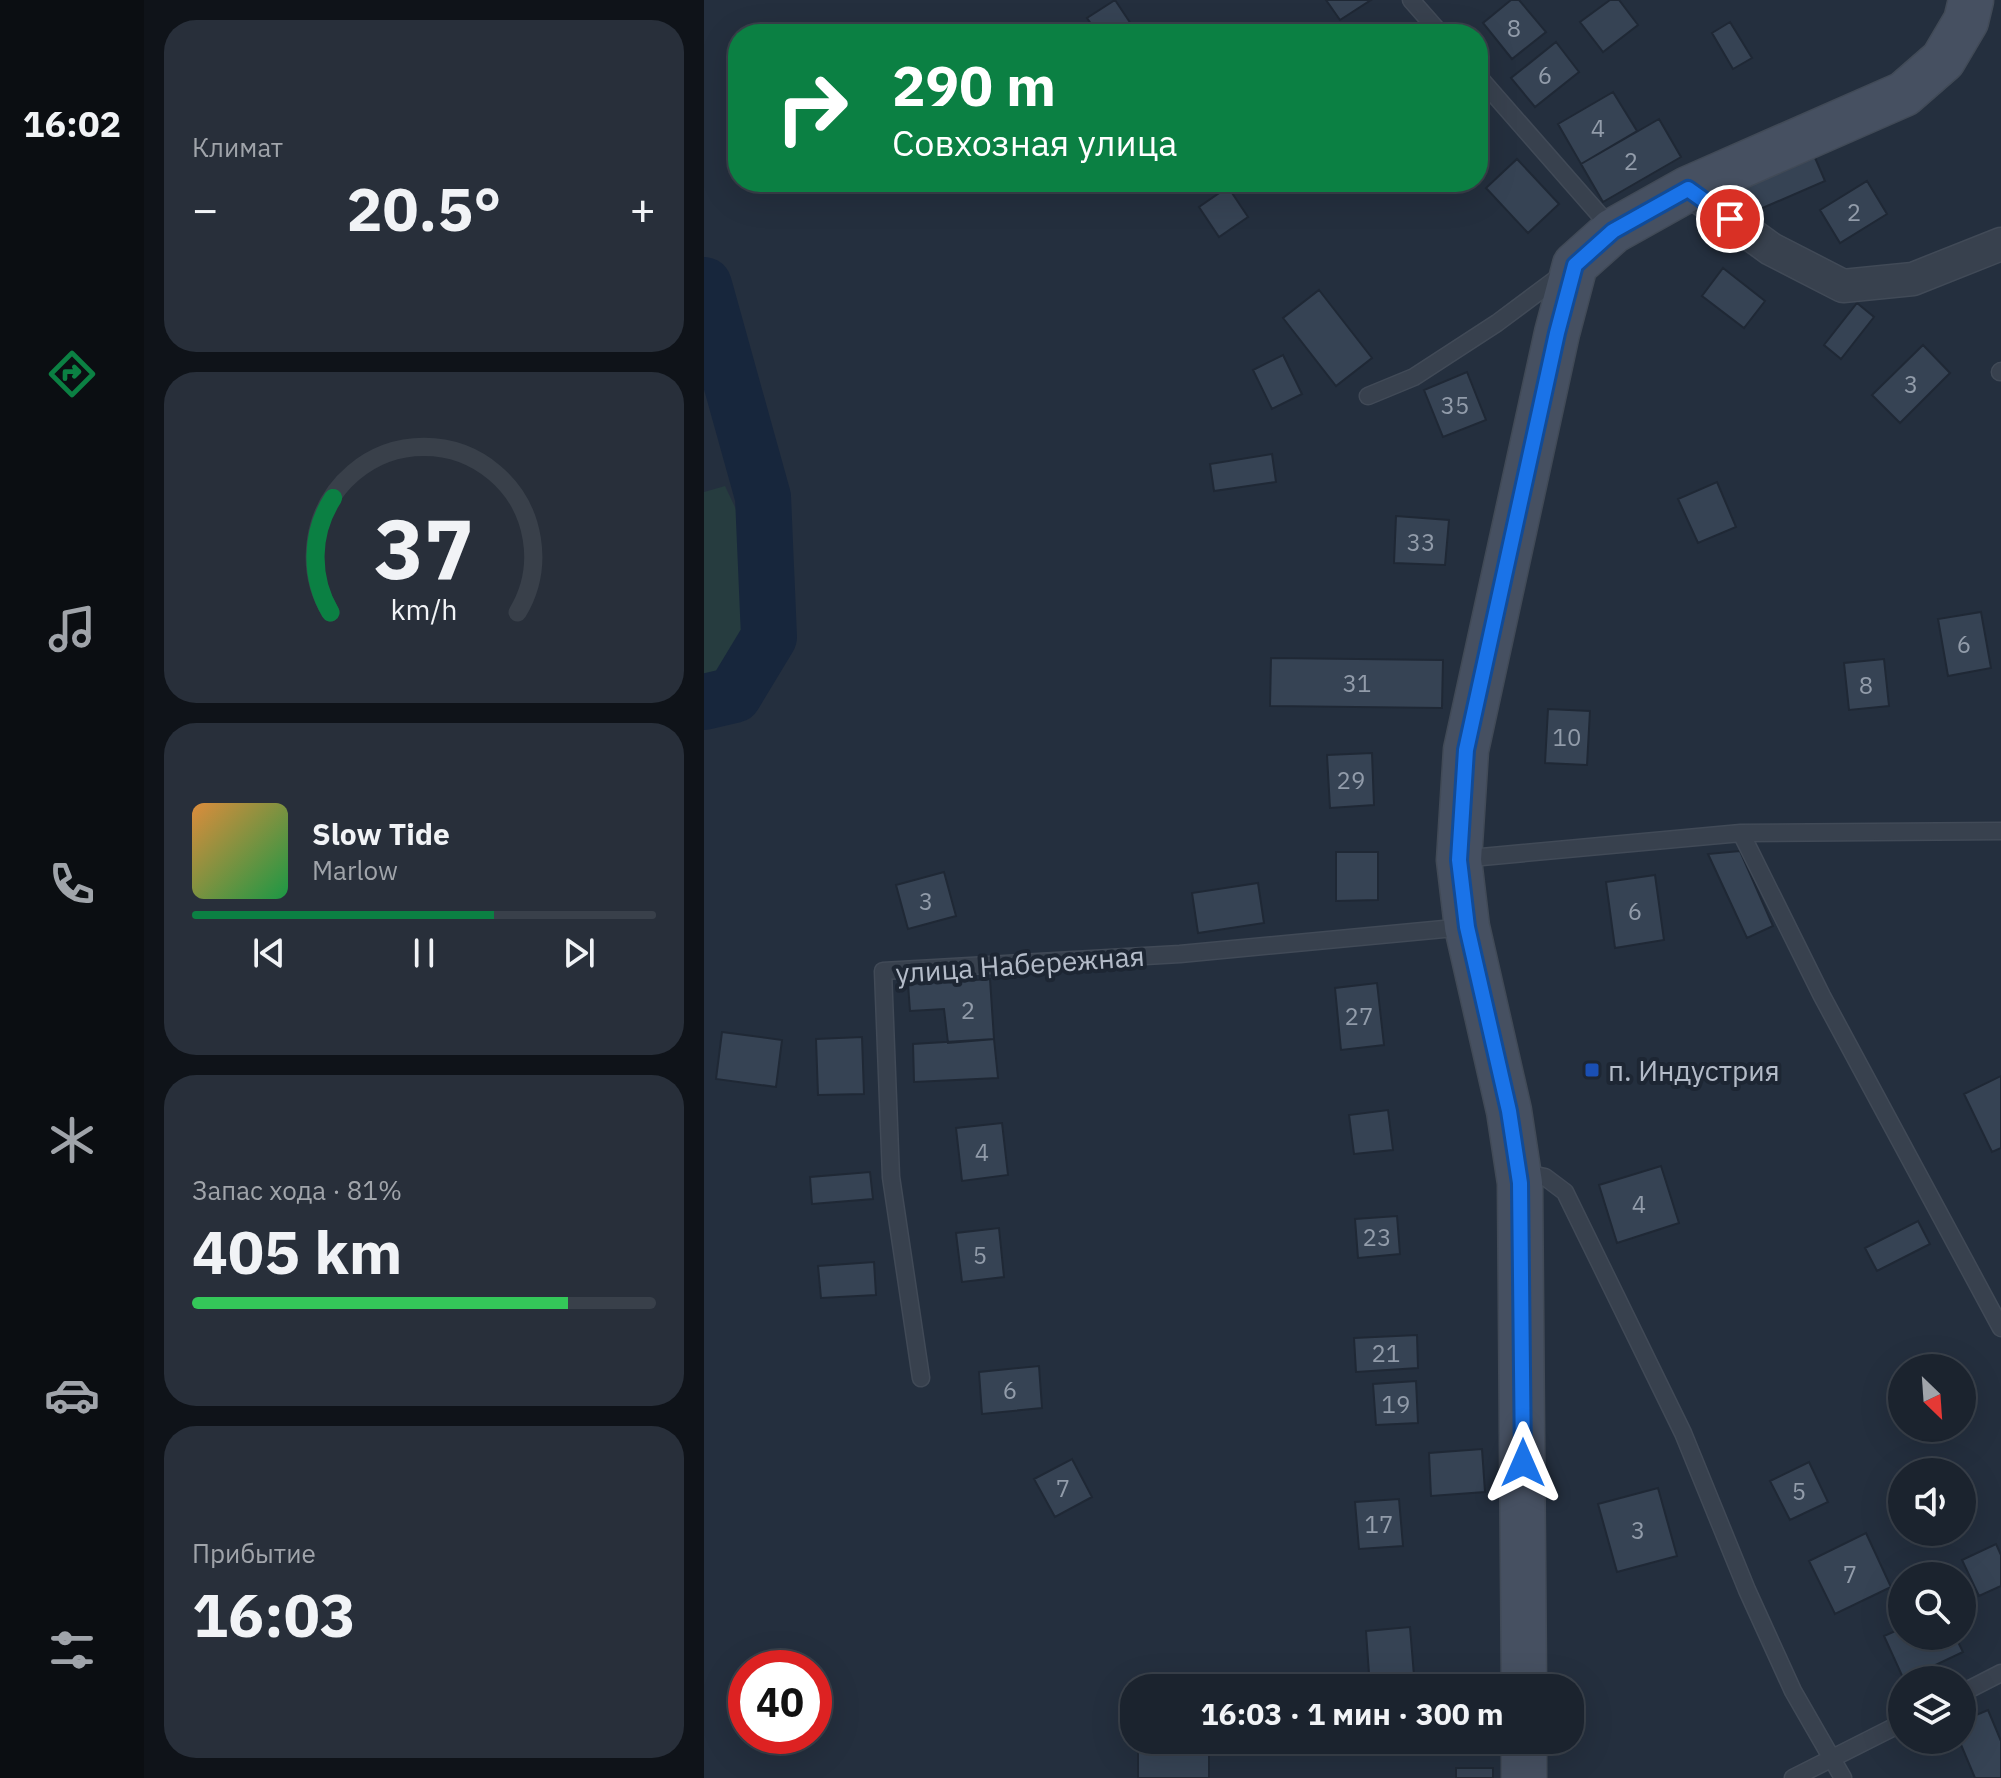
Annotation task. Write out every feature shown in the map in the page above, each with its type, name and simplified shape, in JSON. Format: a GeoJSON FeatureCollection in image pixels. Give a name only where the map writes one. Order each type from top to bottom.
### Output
{"type":"FeatureCollection","features":[{"type":"Feature","properties":{"kind":"street"},"geometry":{"type":"LineString","coordinates":[[1524,1674],[1522,1276],[1518,1172],[1497,1052],[1467,927],[1459,860],[1466,750],[1481,671],[1575,265],[1613,231],[1688,189],[1904,94],[1943,60],[1966,21],[1971,0]]}},
{"type":"Feature","properties":{"kind":"street"},"geometry":{"type":"LineString","coordinates":[[1688,189],[1771,249],[1843,286],[1913,279],[2001,244]]}},
{"type":"Feature","properties":{"kind":"street"},"geometry":{"type":"LineString","coordinates":[[1524,1754],[1524,1778]]}},
{"type":"Feature","properties":{"kind":"lane"},"geometry":{"type":"LineString","coordinates":[[1411,0],[1432,24]]}},
{"type":"Feature","properties":{"kind":"lane"},"geometry":{"type":"LineString","coordinates":[[1488,87],[1613,231]]}},
{"type":"Feature","properties":{"kind":"lane"},"geometry":{"type":"LineString","coordinates":[[1368,396],[1414,377],[1497,323],[1575,265]]}},
{"type":"Feature","properties":{"kind":"lane"},"geometry":{"type":"LineString","coordinates":[[1459,860],[1741,833],[2001,831]]}},
{"type":"Feature","properties":{"kind":"lane"},"geometry":{"type":"LineString","coordinates":[[1741,833],[1822,996],[2001,1328]]}},
{"type":"Feature","properties":{"kind":"lane","name":"улица Набережная"},"geometry":{"type":"LineString","coordinates":[[921,1378],[891,1177],[883,971],[1180,954],[1467,927]]}},
{"type":"Feature","properties":{"kind":"lane"},"geometry":{"type":"LineString","coordinates":[[1518,1172],[1545,1177],[1565,1192],[1683,1433],[1747,1590],[1793,1691],[1843,1778]]}},
{"type":"Feature","properties":{"kind":"lane"},"geometry":{"type":"LineString","coordinates":[[1976,1686],[2001,1673]]}},
{"type":"Feature","properties":{"kind":"lane"},"geometry":{"type":"LineString","coordinates":[[1793,1778],[1888,1730]]}},
{"type":"Feature","properties":{"kind":"green space"},"geometry":{"type":"Polygon","coordinates":[[[725,486],[760,560],[757,604],[713,678],[704,681],[704,492],[725,486]]]}},
{"type":"Feature","properties":{"kind":"building"},"geometry":{"type":"Polygon","coordinates":[[[1115,0],[1131,24],[1091,24],[1087,18],[1115,0]]]}},
{"type":"Feature","properties":{"kind":"building"},"geometry":{"type":"Polygon","coordinates":[[[1326,0],[1371,0],[1340,20],[1326,0]]]}},
{"type":"Feature","properties":{"kind":"building"},"geometry":{"type":"Polygon","coordinates":[[[1511,0],[1519,0],[1546,32],[1512,59],[1488,29],[1488,24],[1483,23],[1511,0]]]}},
{"type":"Feature","properties":{"kind":"building"},"geometry":{"type":"Polygon","coordinates":[[[1610,0],[1619,0],[1638,25],[1603,52],[1580,22],[1610,0]]]}},
{"type":"Feature","properties":{"kind":"building"},"geometry":{"type":"Polygon","coordinates":[[[1730,22],[1752,58],[1733,69],[1712,33],[1730,22]]]}},
{"type":"Feature","properties":{"kind":"building"},"geometry":{"type":"Polygon","coordinates":[[[1556,42],[1579,72],[1535,107],[1511,78],[1556,42]]]}},
{"type":"Feature","properties":{"kind":"building"},"geometry":{"type":"Polygon","coordinates":[[[1613,92],[1637,131],[1581,164],[1558,124],[1613,92]]]}},
{"type":"Feature","properties":{"kind":"building"},"geometry":{"type":"Polygon","coordinates":[[[1659,119],[1681,157],[1603,202],[1581,164],[1659,119]]]}},
{"type":"Feature","properties":{"kind":"building"},"geometry":{"type":"Polygon","coordinates":[[[1813,153],[1825,181],[1751,213],[1730,188],[1813,153]]]}},
{"type":"Feature","properties":{"kind":"building"},"geometry":{"type":"Polygon","coordinates":[[[1517,159],[1559,204],[1528,233],[1488,190],[1488,186],[1517,159]]]}},
{"type":"Feature","properties":{"kind":"building"},"geometry":{"type":"Polygon","coordinates":[[[1867,181],[1887,214],[1840,243],[1820,210],[1867,181]]]}},
{"type":"Feature","properties":{"kind":"building"},"geometry":{"type":"Polygon","coordinates":[[[1221,192],[1231,192],[1248,217],[1219,237],[1199,207],[1221,192]]]}},
{"type":"Feature","properties":{"kind":"building"},"geometry":{"type":"Polygon","coordinates":[[[1723,268],[1765,301],[1744,328],[1702,296],[1723,268]]]}},
{"type":"Feature","properties":{"kind":"building"},"geometry":{"type":"Polygon","coordinates":[[[1319,290],[1372,358],[1336,386],[1283,318],[1319,290]]]}},
{"type":"Feature","properties":{"kind":"building"},"geometry":{"type":"Polygon","coordinates":[[[1857,303],[1874,317],[1841,359],[1824,345],[1857,303]]]}},
{"type":"Feature","properties":{"kind":"building"},"geometry":{"type":"Polygon","coordinates":[[[1923,345],[1950,373],[1900,423],[1872,395],[1923,345]]]}},
{"type":"Feature","properties":{"kind":"building"},"geometry":{"type":"Polygon","coordinates":[[[1283,355],[1302,394],[1272,409],[1253,370],[1283,355]]]}},
{"type":"Feature","properties":{"kind":"building"},"geometry":{"type":"Polygon","coordinates":[[[1467,372],[1486,420],[1443,437],[1424,390],[1467,372]]]}},
{"type":"Feature","properties":{"kind":"building"},"geometry":{"type":"Polygon","coordinates":[[[1272,454],[1276,482],[1214,491],[1210,464],[1272,454]]]}},
{"type":"Feature","properties":{"kind":"building"},"geometry":{"type":"Polygon","coordinates":[[[1717,482],[1736,527],[1698,543],[1678,499],[1717,482]]]}},
{"type":"Feature","properties":{"kind":"building"},"geometry":{"type":"Polygon","coordinates":[[[1396,516],[1449,520],[1445,565],[1394,563],[1396,516]]]}},
{"type":"Feature","properties":{"kind":"building"},"geometry":{"type":"Polygon","coordinates":[[[1981,612],[1991,668],[1948,676],[1938,619],[1981,612]]]}},
{"type":"Feature","properties":{"kind":"building"},"geometry":{"type":"Polygon","coordinates":[[[1271,658],[1443,660],[1442,708],[1270,706],[1271,658]]]}},
{"type":"Feature","properties":{"kind":"building"},"geometry":{"type":"Polygon","coordinates":[[[1884,659],[1889,706],[1849,710],[1844,663],[1884,659]]]}},
{"type":"Feature","properties":{"kind":"building"},"geometry":{"type":"Polygon","coordinates":[[[1548,709],[1590,711],[1587,765],[1545,763],[1548,709]]]}},
{"type":"Feature","properties":{"kind":"building"},"geometry":{"type":"Polygon","coordinates":[[[1372,753],[1374,805],[1330,808],[1327,755],[1372,753]]]}},
{"type":"Feature","properties":{"kind":"building"},"geometry":{"type":"Polygon","coordinates":[[[1740,851],[1773,926],[1747,938],[1708,854],[1740,851]]]}},
{"type":"Feature","properties":{"kind":"building"},"geometry":{"type":"Polygon","coordinates":[[[1336,852],[1378,852],[1378,900],[1336,901],[1336,852]]]}},
{"type":"Feature","properties":{"kind":"building"},"geometry":{"type":"Polygon","coordinates":[[[944,872],[956,916],[908,929],[896,885],[944,872]]]}},
{"type":"Feature","properties":{"kind":"building"},"geometry":{"type":"Polygon","coordinates":[[[1655,875],[1664,940],[1615,948],[1606,882],[1655,875]]]}},
{"type":"Feature","properties":{"kind":"building"},"geometry":{"type":"Polygon","coordinates":[[[1258,883],[1264,923],[1198,933],[1192,893],[1258,883]]]}},
{"type":"Feature","properties":{"kind":"building"},"geometry":{"type":"Polygon","coordinates":[[[990,979],[994,1039],[948,1043],[944,1009],[910,1011],[908,984],[990,979]]]}},
{"type":"Feature","properties":{"kind":"building"},"geometry":{"type":"Polygon","coordinates":[[[1377,983],[1384,1045],[1341,1050],[1335,988],[1377,983]]]}},
{"type":"Feature","properties":{"kind":"building"},"geometry":{"type":"Polygon","coordinates":[[[722,1032],[782,1040],[776,1087],[716,1079],[722,1032]]]}},
{"type":"Feature","properties":{"kind":"building"},"geometry":{"type":"Polygon","coordinates":[[[862,1037],[864,1094],[818,1095],[816,1039],[862,1037]]]}},
{"type":"Feature","properties":{"kind":"building"},"geometry":{"type":"Polygon","coordinates":[[[994,1039],[998,1078],[914,1082],[913,1044],[994,1039]]]}},
{"type":"Feature","properties":{"kind":"building"},"geometry":{"type":"Polygon","coordinates":[[[2001,1076],[2001,1148],[1992,1152],[1964,1094],[2001,1076]]]}},
{"type":"Feature","properties":{"kind":"building"},"geometry":{"type":"Polygon","coordinates":[[[1388,1110],[1393,1150],[1354,1154],[1349,1115],[1388,1110]]]}},
{"type":"Feature","properties":{"kind":"building"},"geometry":{"type":"Polygon","coordinates":[[[1002,1123],[1008,1175],[962,1181],[956,1128],[1002,1123]]]}},
{"type":"Feature","properties":{"kind":"building"},"geometry":{"type":"Polygon","coordinates":[[[1661,1166],[1679,1223],[1617,1243],[1599,1185],[1661,1166]]]}},
{"type":"Feature","properties":{"kind":"building"},"geometry":{"type":"Polygon","coordinates":[[[870,1172],[873,1199],[812,1204],[810,1177],[870,1172]]]}},
{"type":"Feature","properties":{"kind":"building"},"geometry":{"type":"Polygon","coordinates":[[[1397,1216],[1400,1254],[1358,1258],[1355,1219],[1397,1216]]]}},
{"type":"Feature","properties":{"kind":"building"},"geometry":{"type":"Polygon","coordinates":[[[1918,1221],[1930,1244],[1877,1271],[1865,1248],[1918,1221]]]}},
{"type":"Feature","properties":{"kind":"building"},"geometry":{"type":"Polygon","coordinates":[[[999,1228],[1004,1277],[962,1282],[956,1233],[999,1228]]]}},
{"type":"Feature","properties":{"kind":"building"},"geometry":{"type":"Polygon","coordinates":[[[874,1262],[876,1295],[821,1298],[818,1266],[874,1262]]]}},
{"type":"Feature","properties":{"kind":"building"},"geometry":{"type":"Polygon","coordinates":[[[1417,1335],[1418,1368],[1356,1372],[1354,1338],[1417,1335]]]}},
{"type":"Feature","properties":{"kind":"building"},"geometry":{"type":"Polygon","coordinates":[[[1039,1366],[1042,1408],[982,1414],[979,1372],[1039,1366]]]}},
{"type":"Feature","properties":{"kind":"building"},"geometry":{"type":"Polygon","coordinates":[[[1416,1381],[1418,1423],[1376,1425],[1373,1384],[1416,1381]]]}},
{"type":"Feature","properties":{"kind":"building"},"geometry":{"type":"Polygon","coordinates":[[[1482,1449],[1485,1492],[1431,1496],[1429,1453],[1482,1449]]]}},
{"type":"Feature","properties":{"kind":"building"},"geometry":{"type":"Polygon","coordinates":[[[1072,1459],[1092,1497],[1055,1517],[1034,1479],[1072,1459]]]}},
{"type":"Feature","properties":{"kind":"building"},"geometry":{"type":"Polygon","coordinates":[[[1809,1462],[1828,1502],[1790,1520],[1770,1481],[1809,1462]]]}},
{"type":"Feature","properties":{"kind":"building"},"geometry":{"type":"Polygon","coordinates":[[[1658,1488],[1677,1556],[1617,1572],[1598,1504],[1658,1488]]]}},
{"type":"Feature","properties":{"kind":"building"},"geometry":{"type":"Polygon","coordinates":[[[1399,1499],[1403,1546],[1359,1549],[1355,1502],[1399,1499]]]}},
{"type":"Feature","properties":{"kind":"building"},"geometry":{"type":"Polygon","coordinates":[[[1866,1533],[1888,1581],[1888,1588],[1835,1614],[1809,1561],[1866,1533]]]}},
{"type":"Feature","properties":{"kind":"building"},"geometry":{"type":"Polygon","coordinates":[[[1996,1544],[2001,1555],[2001,1586],[1979,1596],[1976,1590],[1976,1562],[1962,1560],[1996,1544]]]}},
{"type":"Feature","properties":{"kind":"building"},"geometry":{"type":"Polygon","coordinates":[[[1410,1627],[1414,1674],[1369,1674],[1366,1631],[1410,1627]]]}},
{"type":"Feature","properties":{"kind":"building"},"geometry":{"type":"Polygon","coordinates":[[[1890,1650],[1963,1652],[1934,1666],[1898,1666],[1890,1650]]]}},
{"type":"Feature","properties":{"kind":"building"},"geometry":{"type":"Polygon","coordinates":[[[1988,1710],[2001,1741],[2001,1778],[1975,1778],[1965,1754],[1976,1754],[1976,1715],[1988,1710]]]}},
{"type":"Feature","properties":{"kind":"building"},"geometry":{"type":"Polygon","coordinates":[[[1138,1754],[1209,1754],[1209,1778],[1138,1778],[1138,1754]]]}},
{"type":"Feature","properties":{"kind":"building"},"geometry":{"type":"Polygon","coordinates":[[[1456,1768],[1493,1768],[1493,1778],[1456,1778],[1456,1768]]]}},
{"type":"Feature","properties":{"kind":"waterway"},"geometry":{"type":"LineString","coordinates":[[704,285],[763,497],[769,637],[734,695],[704,702]]}},
{"type":"Feature","properties":{"kind":"place","name":"п. Индустрия"},"geometry":{"type":"Point","coordinates":[1592,1070]}},
{"type":"Feature","properties":{"kind":"route"},"geometry":{"type":"LineString","coordinates":[[1523,1463],[1520,1183],[1509,1111],[1467,927],[1459,860],[1466,750],[1557,333],[1575,265],[1613,231],[1688,189],[1730,219]]}}]}
